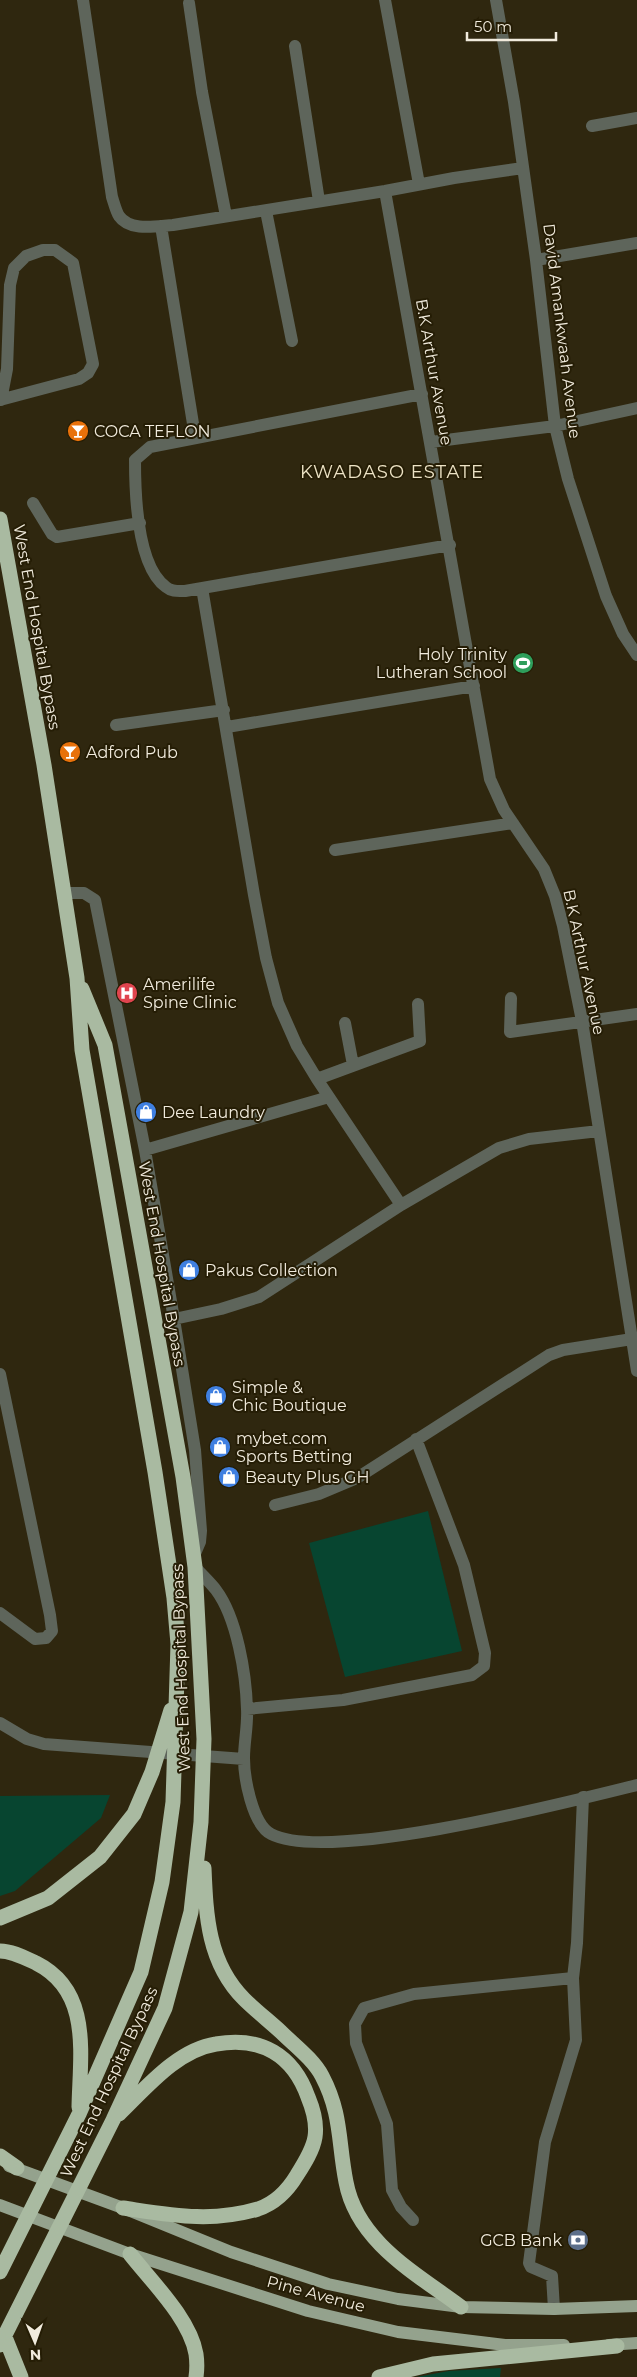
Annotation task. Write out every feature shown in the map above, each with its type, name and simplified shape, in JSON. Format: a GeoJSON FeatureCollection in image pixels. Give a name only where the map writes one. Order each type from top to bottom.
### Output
{"type":"FeatureCollection","features":[{"type":"Feature","properties":{"kind":"highway","name":"West End Hospital Bypass"},"geometry":{"type":"LineString","coordinates":[[0,519],[44,765],[64,893],[77,978],[82,1050],[155,1472],[174,1598],[178,1687],[173,1802],[160,1891],[141,1972],[79,2114],[0,2272]]}},
{"type":"Feature","properties":{"kind":"highway","name":"West End Hospital Bypass"},"geometry":{"type":"LineString","coordinates":[[4,2337],[113,2120],[165,2008],[191,1912],[201,1822],[204,1739],[198,1595],[183,1477],[105,1045],[77,978]]}},
{"type":"Feature","properties":{"kind":"highway"},"geometry":{"type":"LineString","coordinates":[[0,1918],[48,1898],[100,1858],[134,1814],[152,1772],[178,1687]]}},
{"type":"Feature","properties":{"kind":"highway"},"geometry":{"type":"LineString","coordinates":[[201,1822],[206,1914],[219,1964],[243,1998],[302,2052],[321,2074],[336,2108],[346,2184],[362,2223],[384,2251],[461,2307]]}},
{"type":"Feature","properties":{"kind":"highway"},"geometry":{"type":"LineString","coordinates":[[0,1951],[25,1958],[48,1969],[65,1984],[80,2022],[79,2114]]}},
{"type":"Feature","properties":{"kind":"highway"},"geometry":{"type":"LineString","coordinates":[[113,2120],[161,2074],[180,2060],[215,2044],[236,2042],[256,2045],[276,2054],[292,2065],[302,2079],[314,2113],[315,2138],[303,2165],[279,2198],[260,2208],[203,2218],[123,2208]]}},
{"type":"Feature","properties":{"kind":"highway"},"geometry":{"type":"LineString","coordinates":[[0,2156],[17,2168]]}},
{"type":"Feature","properties":{"kind":"highway"},"geometry":{"type":"LineString","coordinates":[[130,2254],[181,2319],[192,2337],[196,2355],[196,2377]]}},
{"type":"Feature","properties":{"kind":"highway"},"geometry":{"type":"LineString","coordinates":[[4,2337],[21,2377]]}},
{"type":"Feature","properties":{"kind":"highway"},"geometry":{"type":"LineString","coordinates":[[379,2377],[433,2364],[617,2346]]}},
{"type":"Feature","properties":{"kind":"main road"},"geometry":{"type":"LineString","coordinates":[[0,2162],[123,2208],[231,2252],[328,2284],[398,2299],[461,2307],[554,2308],[637,2306]]}},
{"type":"Feature","properties":{"kind":"main road","name":"Pine Avenue"},"geometry":{"type":"LineString","coordinates":[[0,2205],[130,2254],[308,2311],[398,2332],[505,2345],[617,2346],[637,2343]]}},
{"type":"Feature","properties":{"kind":"street"},"geometry":{"type":"LineString","coordinates":[[83,0],[112,197],[119,216],[126,222],[138,227],[161,226],[266,211],[524,168]]}},
{"type":"Feature","properties":{"kind":"street"},"geometry":{"type":"LineString","coordinates":[[385,0],[419,184]]}},
{"type":"Feature","properties":{"kind":"street","name":"David Amankwaah Avenue"},"geometry":{"type":"LineString","coordinates":[[498,0],[524,168],[555,426],[568,479],[606,596],[624,634],[637,655]]}},
{"type":"Feature","properties":{"kind":"street"},"geometry":{"type":"LineString","coordinates":[[189,3],[202,92],[226,216]]}},
{"type":"Feature","properties":{"kind":"street"},"geometry":{"type":"LineString","coordinates":[[294,46],[319,201]]}},
{"type":"Feature","properties":{"kind":"street"},"geometry":{"type":"LineString","coordinates":[[592,126],[637,118]]}},
{"type":"Feature","properties":{"kind":"street","name":"B.K Arthur Avenue"},"geometry":{"type":"LineString","coordinates":[[385,191],[450,545],[490,779],[496,796],[544,869],[555,896],[582,1021],[637,1371]]}},
{"type":"Feature","properties":{"kind":"street"},"geometry":{"type":"LineString","coordinates":[[266,211],[292,342]]}},
{"type":"Feature","properties":{"kind":"street"},"geometry":{"type":"LineString","coordinates":[[161,226],[195,436]]}},
{"type":"Feature","properties":{"kind":"street"},"geometry":{"type":"LineString","coordinates":[[536,260],[637,243]]}},
{"type":"Feature","properties":{"kind":"street"},"geometry":{"type":"LineString","coordinates":[[43,250],[55,250],[73,263],[93,364],[88,373],[79,379],[0,400],[7,369],[10,285],[14,268],[26,256],[43,250]]}},
{"type":"Feature","properties":{"kind":"street"},"geometry":{"type":"LineString","coordinates":[[422,394],[195,436],[150,447],[135,460],[135,490],[147,562],[165,587],[172,591],[202,588],[450,545]]}},
{"type":"Feature","properties":{"kind":"street"},"geometry":{"type":"LineString","coordinates":[[431,442],[555,426],[637,408]]}},
{"type":"Feature","properties":{"kind":"street"},"geometry":{"type":"LineString","coordinates":[[32,504],[52,534],[57,537],[140,523]]}},
{"type":"Feature","properties":{"kind":"street"},"geometry":{"type":"LineString","coordinates":[[202,588],[269,967],[278,1003],[297,1046],[317,1079],[401,1205]]}},
{"type":"Feature","properties":{"kind":"street"},"geometry":{"type":"LineString","coordinates":[[226,727],[474,686]]}},
{"type":"Feature","properties":{"kind":"street"},"geometry":{"type":"LineString","coordinates":[[116,725],[224,710]]}},
{"type":"Feature","properties":{"kind":"street"},"geometry":{"type":"LineString","coordinates":[[335,850],[513,823]]}},
{"type":"Feature","properties":{"kind":"street"},"geometry":{"type":"LineString","coordinates":[[64,893],[84,893],[95,900],[145,1150],[195,1450],[201,1530],[195,1562],[216,1591],[238,1641],[247,1709],[244,1759],[247,1790],[263,1826],[269,1833],[294,1842],[366,1840],[489,1819],[637,1785]]}},
{"type":"Feature","properties":{"kind":"street"},"geometry":{"type":"LineString","coordinates":[[511,998],[510,1032],[637,1014]]}},
{"type":"Feature","properties":{"kind":"street"},"geometry":{"type":"LineString","coordinates":[[317,1079],[420,1041],[418,1004]]}},
{"type":"Feature","properties":{"kind":"street"},"geometry":{"type":"LineString","coordinates":[[345,1023],[353,1065]]}},
{"type":"Feature","properties":{"kind":"street"},"geometry":{"type":"LineString","coordinates":[[145,1150],[329,1097]]}},
{"type":"Feature","properties":{"kind":"street"},"geometry":{"type":"LineString","coordinates":[[174,1319],[221,1309],[259,1297],[401,1205],[507,1145],[529,1139],[599,1131]]}},
{"type":"Feature","properties":{"kind":"street"},"geometry":{"type":"LineString","coordinates":[[275,1505],[339,1487],[357,1478],[549,1355],[563,1350],[632,1339]]}},
{"type":"Feature","properties":{"kind":"street"},"geometry":{"type":"LineString","coordinates":[[0,1374],[52,1631],[46,1638],[35,1639],[0,1613]]}},
{"type":"Feature","properties":{"kind":"street"},"geometry":{"type":"LineString","coordinates":[[247,1709],[344,1700],[472,1675],[484,1666],[485,1653],[464,1565],[416,1440]]}},
{"type":"Feature","properties":{"kind":"street"},"geometry":{"type":"LineString","coordinates":[[0,1724],[27,1739],[44,1744],[244,1759]]}},
{"type":"Feature","properties":{"kind":"street"},"geometry":{"type":"LineString","coordinates":[[554,2308],[552,2276],[531,2267],[529,2263],[545,2142],[576,2040],[573,1978],[577,1943],[583,1798]]}},
{"type":"Feature","properties":{"kind":"street"},"geometry":{"type":"LineString","coordinates":[[413,2220],[401,2207],[392,2190],[387,2124],[356,2043],[355,2024],[364,2008],[414,1994],[573,1978]]}},
{"type":"Feature","properties":{"kind":"green space"},"geometry":{"type":"Polygon","coordinates":[[[428,1511],[462,1651],[345,1677],[309,1543],[428,1511]]]}},
{"type":"Feature","properties":{"kind":"green space"},"geometry":{"type":"Polygon","coordinates":[[[110,1795],[101,1818],[15,1891],[0,1896],[0,1796],[110,1795]]]}},
{"type":"Feature","properties":{"kind":"green space"},"geometry":{"type":"Polygon","coordinates":[[[501,2368],[500,2377],[416,2377],[449,2371],[501,2368]]]}},
{"type":"Feature","properties":{"kind":"place","name":"COCA TEFLON"},"geometry":{"type":"Point","coordinates":[78,431]}},
{"type":"Feature","properties":{"kind":"place","name":"Holy Trinity Lutheran School"},"geometry":{"type":"Point","coordinates":[523,663]}},
{"type":"Feature","properties":{"kind":"place","name":"Adford Pub"},"geometry":{"type":"Point","coordinates":[70,752]}},
{"type":"Feature","properties":{"kind":"place","name":"Amerilife Spine Clinic"},"geometry":{"type":"Point","coordinates":[127,993]}},
{"type":"Feature","properties":{"kind":"place","name":"Dee Laundry"},"geometry":{"type":"Point","coordinates":[146,1112]}},
{"type":"Feature","properties":{"kind":"place","name":"Pakus Collection"},"geometry":{"type":"Point","coordinates":[189,1270]}},
{"type":"Feature","properties":{"kind":"place","name":"Simple & Chic Boutique"},"geometry":{"type":"Point","coordinates":[216,1396]}},
{"type":"Feature","properties":{"kind":"place","name":"mybet.com Sports Betting"},"geometry":{"type":"Point","coordinates":[220,1447]}},
{"type":"Feature","properties":{"kind":"place","name":"Beauty Plus GH"},"geometry":{"type":"Point","coordinates":[229,1477]}},
{"type":"Feature","properties":{"kind":"place","name":"GCB Bank"},"geometry":{"type":"Point","coordinates":[578,2240]}},
{"type":"Feature","properties":{"kind":"district","name":"KWADASO ESTATE"},"geometry":{"type":"Point","coordinates":[392,472]}}]}
